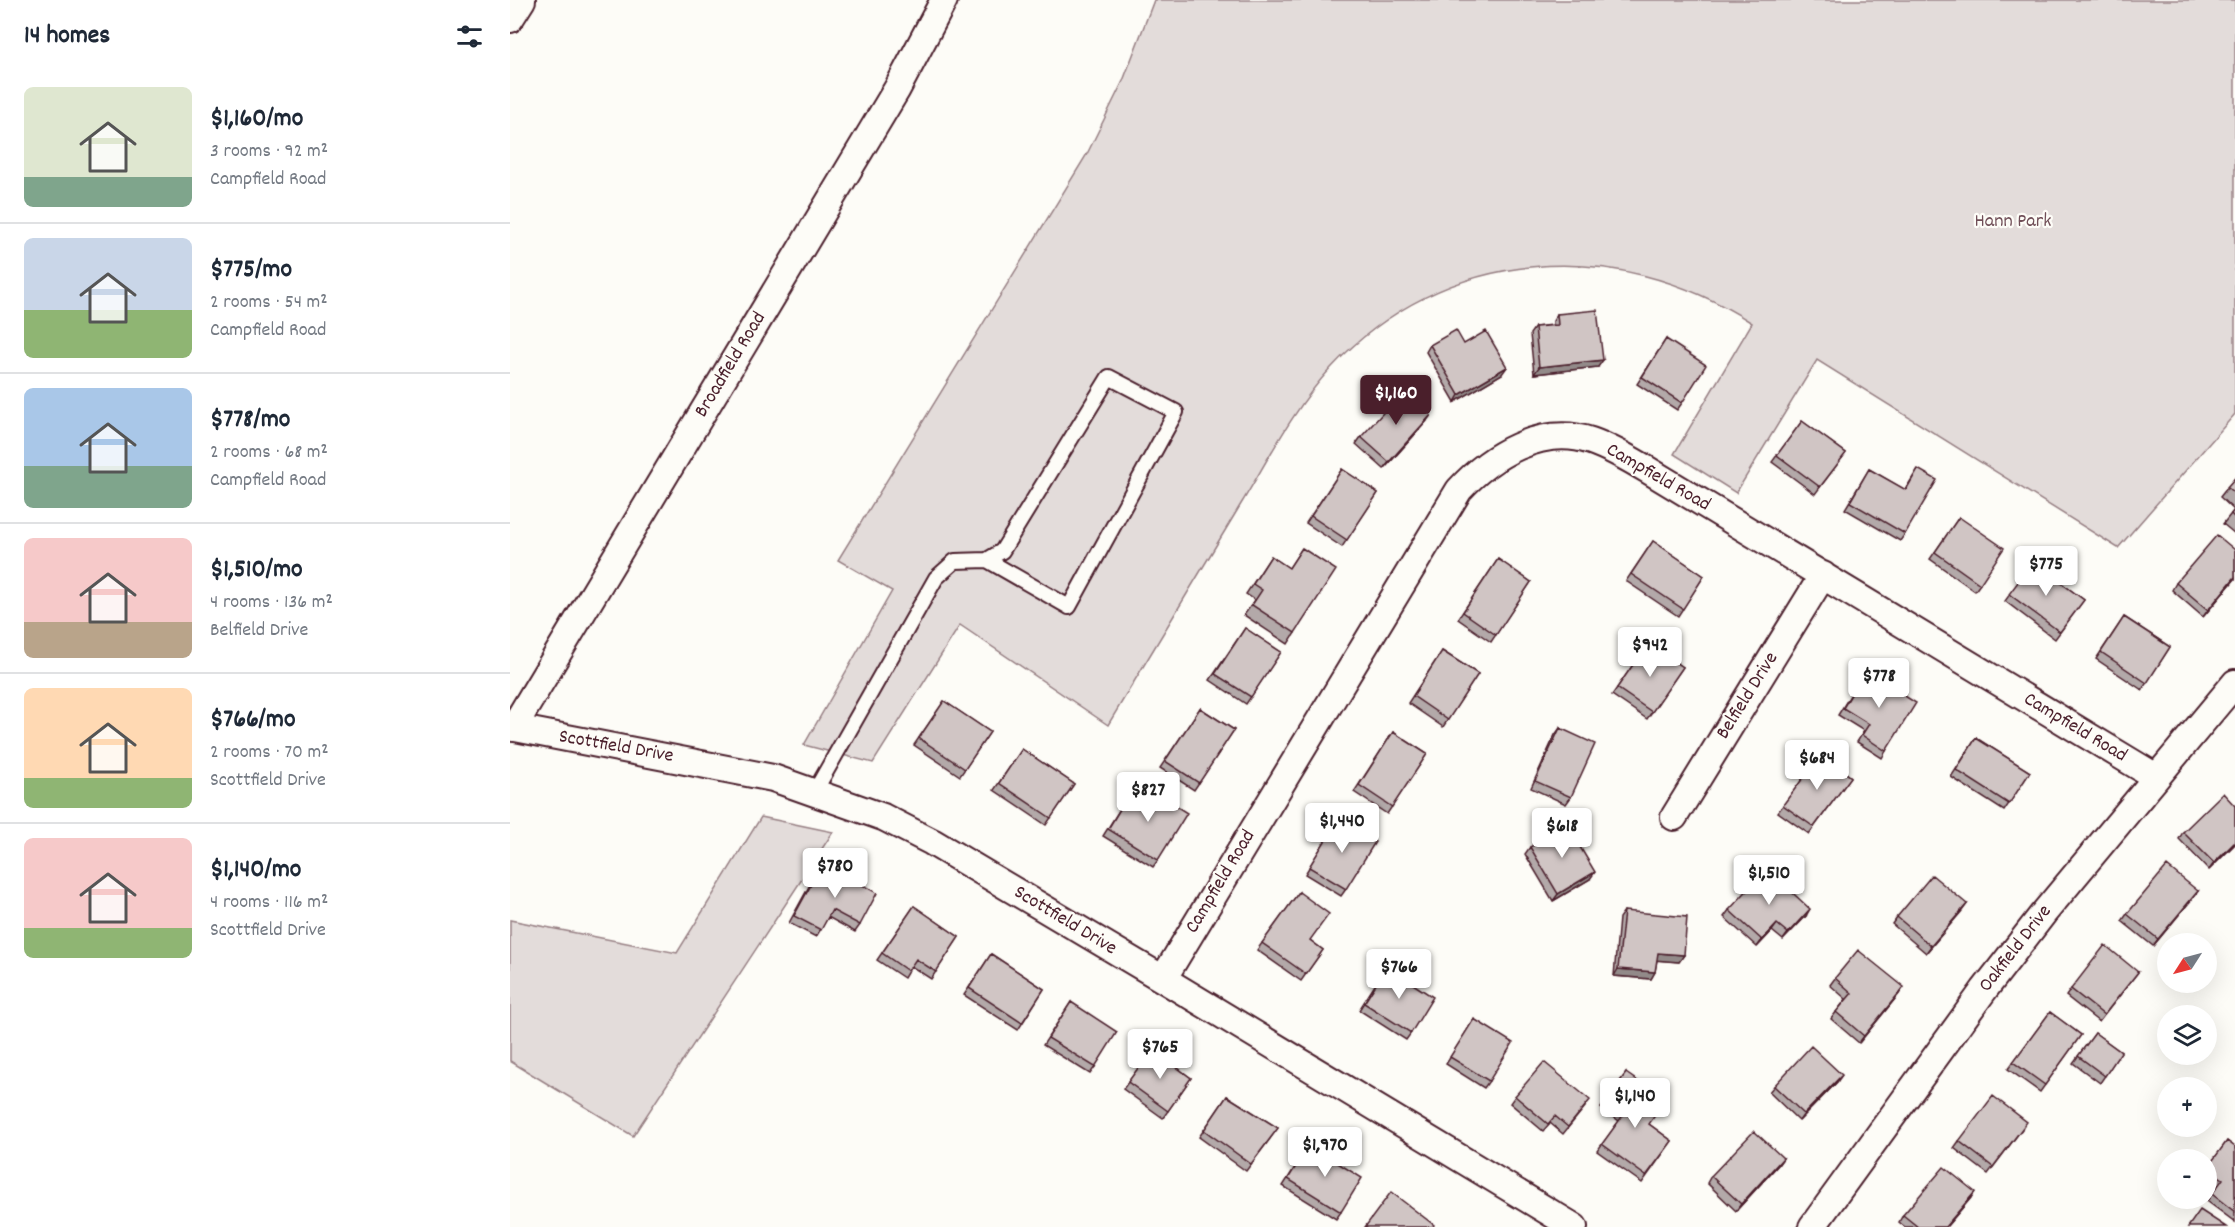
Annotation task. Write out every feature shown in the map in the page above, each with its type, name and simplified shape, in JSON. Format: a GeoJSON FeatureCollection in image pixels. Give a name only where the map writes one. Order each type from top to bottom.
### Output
{"type":"FeatureCollection","features":[{"type":"Feature","properties":{"kind":"street"},"geometry":{"type":"LineString","coordinates":[[510,19],[522,0]]}},
{"type":"Feature","properties":{"kind":"street","name":"Broadfield Road"},"geometry":{"type":"LineString","coordinates":[[512,728],[897,88],[944,0]]}},
{"type":"Feature","properties":{"kind":"street","name":"Campfield Road"},"geometry":{"type":"LineString","coordinates":[[1163,978],[1442,514],[1467,482],[1493,458],[1516,447],[1540,440],[1564,438],[1588,440],[1648,470],[2156,777]]}},
{"type":"Feature","properties":{"kind":"street","name":"Belfield Drive"},"geometry":{"type":"LineString","coordinates":[[1674,817],[1823,575]]}},
{"type":"Feature","properties":{"kind":"street","name":"Oakfield Drive"},"geometry":{"type":"LineString","coordinates":[[1812,1227],[1984,990],[2086,860],[2235,683]]}},
{"type":"Feature","properties":{"kind":"street","name":"Scottfield Drive"},"geometry":{"type":"LineString","coordinates":[[512,728],[717,765],[815,791],[883,816],[932,842],[1163,978],[1574,1227]]}},
{"type":"Feature","properties":{"kind":"lane"},"geometry":{"type":"LineString","coordinates":[[815,791],[936,578],[955,561],[987,560],[1002,551],[1109,377],[1176,412],[1069,607],[987,560]]}},
{"type":"Feature","properties":{"kind":"green space","name":"Hann Park"},"geometry":{"type":"Polygon","coordinates":[[[1154,0],[2235,0],[2235,414],[2118,548],[1817,360],[1736,493],[1674,454],[1752,323],[1699,295],[1645,276],[1589,266],[1533,267],[1478,277],[1425,297],[1376,327],[1318,383],[1283,434],[1108,725],[960,625],[873,763],[804,745],[892,591],[838,560],[1087,154],[1123,81],[1154,0]]]}},
{"type":"Feature","properties":{"kind":"green space"},"geometry":{"type":"Polygon","coordinates":[[[761,817],[833,832],[633,1136],[510,1061],[510,920],[677,953],[761,817]]]}},
{"type":"Feature","properties":{"kind":"building"},"geometry":{"type":"Polygon","coordinates":[[[1597,310],[1603,360],[1539,367],[1535,327],[1558,325],[1557,314],[1597,310]]]}},
{"type":"Feature","properties":{"kind":"building"},"geometry":{"type":"Polygon","coordinates":[[[1456,330],[1464,344],[1486,331],[1507,367],[1459,395],[1430,345],[1456,330]]]}},
{"type":"Feature","properties":{"kind":"building"},"geometry":{"type":"Polygon","coordinates":[[[1666,339],[1706,365],[1682,403],[1642,377],[1666,339]]]}},
{"type":"Feature","properties":{"kind":"building"},"geometry":{"type":"Polygon","coordinates":[[[1403,391],[1431,415],[1389,462],[1361,437],[1403,391]]]}},
{"type":"Feature","properties":{"kind":"building"},"geometry":{"type":"Polygon","coordinates":[[[1802,421],[1846,453],[1820,487],[1777,455],[1802,421]]]}},
{"type":"Feature","properties":{"kind":"building"},"geometry":{"type":"Polygon","coordinates":[[[1342,469],[1378,493],[1347,540],[1311,516],[1342,469]]]}},
{"type":"Feature","properties":{"kind":"building"},"geometry":{"type":"Polygon","coordinates":[[[1869,469],[1906,490],[1918,469],[1937,480],[1905,534],[1850,502],[1869,469]]]}},
{"type":"Feature","properties":{"kind":"building"},"geometry":{"type":"Polygon","coordinates":[[[2235,478],[2235,494],[2227,487],[2235,478]]]}},
{"type":"Feature","properties":{"kind":"building"},"geometry":{"type":"Polygon","coordinates":[[[1959,517],[2004,548],[1980,584],[1935,552],[1959,517]]]}},
{"type":"Feature","properties":{"kind":"building"},"geometry":{"type":"Polygon","coordinates":[[[2217,535],[2235,550],[2235,577],[2208,610],[2176,583],[2217,535]]]}},
{"type":"Feature","properties":{"kind":"building"},"geometry":{"type":"Polygon","coordinates":[[[1653,541],[1704,576],[1683,609],[1631,574],[1653,541]]]}},
{"type":"Feature","properties":{"kind":"building"},"geometry":{"type":"Polygon","coordinates":[[[1302,548],[1336,570],[1295,633],[1252,605],[1262,590],[1253,584],[1271,556],[1289,568],[1302,548]]]}},
{"type":"Feature","properties":{"kind":"building"},"geometry":{"type":"Polygon","coordinates":[[[1498,559],[1531,582],[1496,635],[1463,612],[1498,559]]]}},
{"type":"Feature","properties":{"kind":"building"},"geometry":{"type":"Polygon","coordinates":[[[2033,562],[2084,600],[2060,632],[2009,594],[2033,562]]]}},
{"type":"Feature","properties":{"kind":"building"},"geometry":{"type":"Polygon","coordinates":[[[2124,617],[2170,647],[2147,683],[2101,652],[2124,617]]]}},
{"type":"Feature","properties":{"kind":"building"},"geometry":{"type":"Polygon","coordinates":[[[1245,628],[1281,652],[1251,697],[1215,674],[1245,628]]]}},
{"type":"Feature","properties":{"kind":"building"},"geometry":{"type":"Polygon","coordinates":[[[1648,643],[1683,667],[1652,712],[1617,688],[1648,643]]]}},
{"type":"Feature","properties":{"kind":"building"},"geometry":{"type":"Polygon","coordinates":[[[1442,651],[1478,674],[1448,720],[1413,696],[1442,651]]]}},
{"type":"Feature","properties":{"kind":"building"},"geometry":{"type":"Polygon","coordinates":[[[1865,671],[1916,703],[1886,751],[1862,735],[1869,724],[1843,708],[1865,671]]]}},
{"type":"Feature","properties":{"kind":"building"},"geometry":{"type":"Polygon","coordinates":[[[944,701],[990,732],[965,769],[919,738],[944,701]]]}},
{"type":"Feature","properties":{"kind":"building"},"geometry":{"type":"Polygon","coordinates":[[[1200,708],[1234,730],[1199,783],[1165,761],[1200,708]]]}},
{"type":"Feature","properties":{"kind":"building"},"geometry":{"type":"Polygon","coordinates":[[[1560,728],[1595,744],[1571,797],[1535,781],[1560,728]]]}},
{"type":"Feature","properties":{"kind":"building"},"geometry":{"type":"Polygon","coordinates":[[[1393,732],[1427,754],[1392,807],[1359,785],[1393,732]]]}},
{"type":"Feature","properties":{"kind":"building"},"geometry":{"type":"Polygon","coordinates":[[[1976,738],[2030,772],[2009,804],[1956,770],[1976,738]]]}},
{"type":"Feature","properties":{"kind":"building"},"geometry":{"type":"Polygon","coordinates":[[[1022,749],[1074,784],[1051,818],[999,783],[1022,749]]]}},
{"type":"Feature","properties":{"kind":"building"},"geometry":{"type":"Polygon","coordinates":[[[1821,754],[1851,777],[1814,827],[1783,805],[1821,754]]]}},
{"type":"Feature","properties":{"kind":"building"},"geometry":{"type":"Polygon","coordinates":[[[1147,788],[1187,813],[1158,860],[1108,829],[1128,796],[1139,802],[1147,788]]]}},
{"type":"Feature","properties":{"kind":"building"},"geometry":{"type":"Polygon","coordinates":[[[2223,793],[2235,806],[2235,842],[2214,863],[2183,832],[2223,793]]]}},
{"type":"Feature","properties":{"kind":"building"},"geometry":{"type":"Polygon","coordinates":[[[1338,820],[1375,842],[1346,889],[1309,867],[1338,820]]]}},
{"type":"Feature","properties":{"kind":"building"},"geometry":{"type":"Polygon","coordinates":[[[1567,825],[1595,872],[1558,894],[1530,847],[1567,825]]]}},
{"type":"Feature","properties":{"kind":"building"},"geometry":{"type":"Polygon","coordinates":[[[823,863],[877,893],[860,925],[832,910],[821,930],[794,916],[823,863]]]}},
{"type":"Feature","properties":{"kind":"building"},"geometry":{"type":"Polygon","coordinates":[[[2167,866],[2198,891],[2163,933],[2157,933],[2157,938],[2127,914],[2167,866]]]}},
{"type":"Feature","properties":{"kind":"building"},"geometry":{"type":"Polygon","coordinates":[[[1767,869],[1810,909],[1788,933],[1777,924],[1762,940],[1729,910],[1767,869]]]}},
{"type":"Feature","properties":{"kind":"building"},"geometry":{"type":"Polygon","coordinates":[[[1932,875],[1967,904],[1931,946],[1897,917],[1932,875]]]}},
{"type":"Feature","properties":{"kind":"building"},"geometry":{"type":"Polygon","coordinates":[[[1299,892],[1329,914],[1310,940],[1323,950],[1306,974],[1262,943],[1299,892]]]}},
{"type":"Feature","properties":{"kind":"building"},"geometry":{"type":"Polygon","coordinates":[[[914,906],[959,937],[936,972],[916,959],[908,971],[882,953],[914,906]]]}},
{"type":"Feature","properties":{"kind":"building"},"geometry":{"type":"Polygon","coordinates":[[[1624,911],[1687,917],[1684,955],[1658,953],[1655,972],[1618,969],[1624,911]]]}},
{"type":"Feature","properties":{"kind":"building"},"geometry":{"type":"Polygon","coordinates":[[[2105,945],[2138,972],[2104,1015],[2071,989],[2105,945]]]}},
{"type":"Feature","properties":{"kind":"building"},"geometry":{"type":"Polygon","coordinates":[[[1858,950],[1904,987],[1864,1036],[1836,1012],[1852,993],[1835,978],[1858,950]]]}},
{"type":"Feature","properties":{"kind":"building"},"geometry":{"type":"Polygon","coordinates":[[[991,954],[1044,989],[1022,1023],[969,988],[991,954]]]}},
{"type":"Feature","properties":{"kind":"building"},"geometry":{"type":"Polygon","coordinates":[[[1387,967],[1433,997],[1411,1033],[1364,1003],[1387,967]]]}},
{"type":"Feature","properties":{"kind":"building"},"geometry":{"type":"Polygon","coordinates":[[[1071,1002],[1117,1032],[1095,1067],[1048,1038],[1071,1002]]]}},
{"type":"Feature","properties":{"kind":"building"},"geometry":{"type":"Polygon","coordinates":[[[2050,1012],[2081,1035],[2045,1085],[2013,1062],[2050,1012]]]}},
{"type":"Feature","properties":{"kind":"building"},"geometry":{"type":"Polygon","coordinates":[[[1474,1019],[1513,1043],[1489,1081],[1450,1057],[1474,1019]]]}},
{"type":"Feature","properties":{"kind":"building"},"geometry":{"type":"Polygon","coordinates":[[[2095,1033],[2121,1052],[2105,1076],[2078,1056],[2095,1033]]]}},
{"type":"Feature","properties":{"kind":"building"},"geometry":{"type":"Polygon","coordinates":[[[1811,1046],[1842,1075],[1804,1114],[1774,1086],[1811,1046]]]}},
{"type":"Feature","properties":{"kind":"building"},"geometry":{"type":"Polygon","coordinates":[[[1152,1049],[1191,1078],[1168,1111],[1128,1082],[1152,1049]]]}},
{"type":"Feature","properties":{"kind":"building"},"geometry":{"type":"Polygon","coordinates":[[[1544,1062],[1590,1100],[1568,1127],[1555,1116],[1548,1124],[1515,1096],[1544,1062]]]}},
{"type":"Feature","properties":{"kind":"building"},"geometry":{"type":"Polygon","coordinates":[[[1626,1073],[1643,1085],[1633,1098],[1656,1114],[1649,1124],[1672,1141],[1646,1176],[1602,1144],[1624,1114],[1606,1101],[1626,1073]]]}},
{"type":"Feature","properties":{"kind":"building"},"geometry":{"type":"Polygon","coordinates":[[[1227,1096],[1278,1128],[1251,1164],[1204,1130],[1227,1096]]]}},
{"type":"Feature","properties":{"kind":"building"},"geometry":{"type":"Polygon","coordinates":[[[1993,1096],[2027,1122],[1993,1167],[1959,1141],[1993,1096]]]}},
{"type":"Feature","properties":{"kind":"building"},"geometry":{"type":"Polygon","coordinates":[[[1754,1131],[1783,1158],[1741,1204],[1711,1176],[1754,1131]]]}},
{"type":"Feature","properties":{"kind":"building"},"geometry":{"type":"Polygon","coordinates":[[[2227,1141],[2235,1147],[2235,1212],[2217,1198],[2217,1187],[2223,1179],[2217,1175],[2217,1154],[2227,1141]]]}},
{"type":"Feature","properties":{"kind":"building"},"geometry":{"type":"Polygon","coordinates":[[[1309,1145],[1362,1178],[1341,1212],[1288,1179],[1309,1145]]]}},
{"type":"Feature","properties":{"kind":"building"},"geometry":{"type":"Polygon","coordinates":[[[1944,1167],[1975,1192],[1945,1227],[1918,1227],[1903,1215],[1944,1167]]]}},
{"type":"Feature","properties":{"kind":"building"},"geometry":{"type":"Polygon","coordinates":[[[1391,1192],[1434,1225],[1433,1227],[1365,1227],[1391,1192]]]}},
{"type":"Feature","properties":{"kind":"building"},"geometry":{"type":"Polygon","coordinates":[[[2200,1210],[2226,1227],[2188,1227],[2200,1210]]]}}]}
